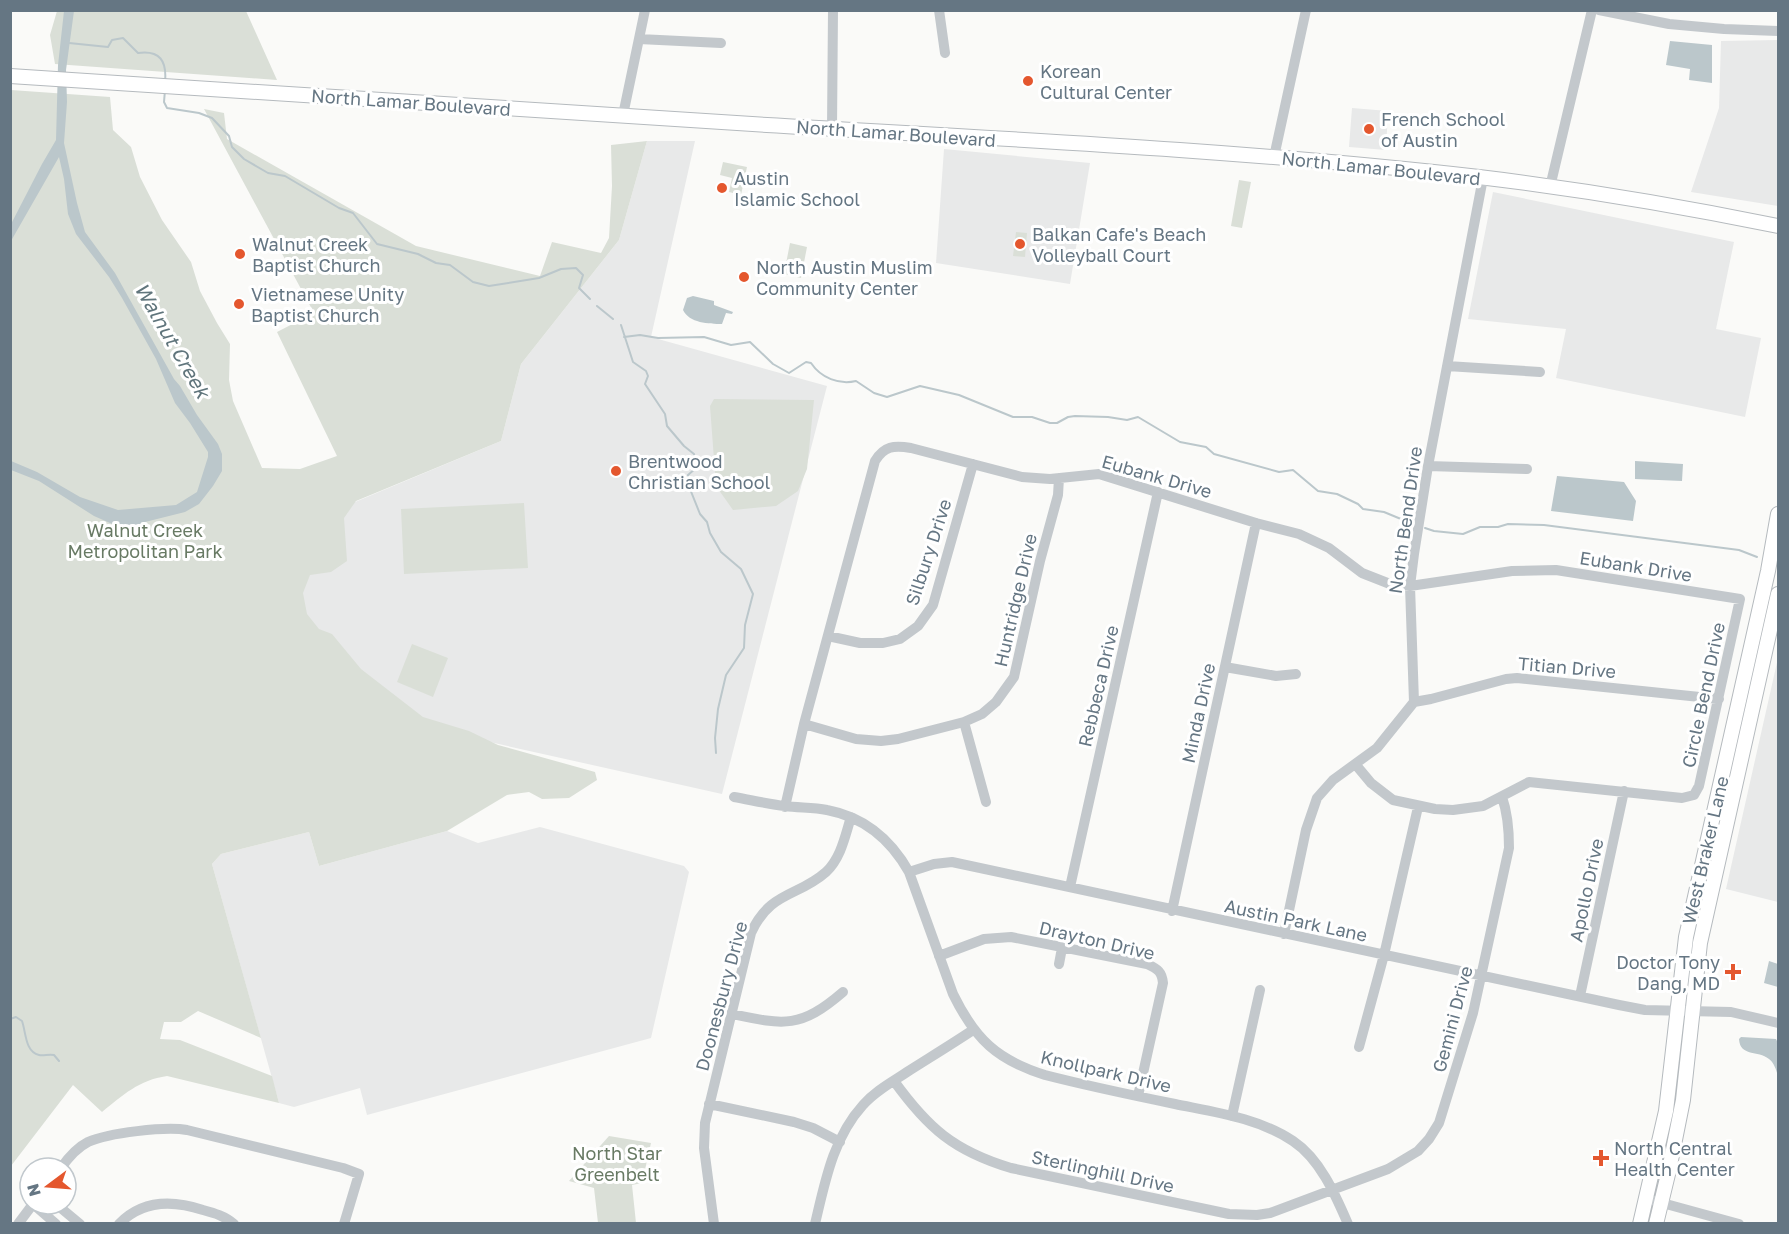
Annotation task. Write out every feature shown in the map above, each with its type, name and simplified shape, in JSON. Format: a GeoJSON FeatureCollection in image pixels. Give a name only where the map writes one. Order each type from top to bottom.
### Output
{"type":"FeatureCollection","features":[{"type":"Feature","properties":{"kind":"main road","name":"North Lamar Boulevard"},"geometry":{"type":"LineString","coordinates":[[10,76],[1274,158],[1483,178],[1550,187],[1702,211],[1779,226]]}},
{"type":"Feature","properties":{"kind":"main road","name":"West Braker Lane"},"geometry":{"type":"LineString","coordinates":[[1640,1224],[1666,1111],[1682,961],[1779,514]]}},
{"type":"Feature","properties":{"kind":"main road","name":"West Braker Lane"},"geometry":{"type":"LineString","coordinates":[[1656,1224],[1683,1100],[1700,943],[1779,594]]}},
{"type":"Feature","properties":{"kind":"main road"},"geometry":{"type":"LineString","coordinates":[[1695,896],[1710,899]]}},
{"type":"Feature","properties":{"kind":"street"},"geometry":{"type":"LineString","coordinates":[[624,115],[645,10]]}},
{"type":"Feature","properties":{"kind":"street"},"geometry":{"type":"LineString","coordinates":[[832,128],[833,10]]}},
{"type":"Feature","properties":{"kind":"street"},"geometry":{"type":"LineString","coordinates":[[939,10],[945,53]]}},
{"type":"Feature","properties":{"kind":"street"},"geometry":{"type":"LineString","coordinates":[[1274,158],[1306,10]]}},
{"type":"Feature","properties":{"kind":"street"},"geometry":{"type":"LineString","coordinates":[[1550,187],[1592,10]]}},
{"type":"Feature","properties":{"kind":"street"},"geometry":{"type":"LineString","coordinates":[[1599,10],[1669,24],[1779,31]]}},
{"type":"Feature","properties":{"kind":"street"},"geometry":{"type":"LineString","coordinates":[[639,39],[721,43]]}},
{"type":"Feature","properties":{"kind":"street","name":"North Bend Drive"},"geometry":{"type":"LineString","coordinates":[[1414,702],[1410,586],[1428,466],[1483,178]]}},
{"type":"Feature","properties":{"kind":"street"},"geometry":{"type":"LineString","coordinates":[[1447,366],[1539,372]]}},
{"type":"Feature","properties":{"kind":"street","name":"Eubank Drive"},"geometry":{"type":"LineString","coordinates":[[785,807],[804,724],[875,462],[882,452],[890,447],[901,446],[1022,477],[1039,479],[1099,474],[1316,540],[1370,578],[1390,584],[1410,586],[1503,572],[1556,570],[1740,599]]}},
{"type":"Feature","properties":{"kind":"street","name":"Silbury Drive"},"geometry":{"type":"LineString","coordinates":[[828,636],[860,643],[883,644],[900,639],[918,626],[933,605],[973,464]]}},
{"type":"Feature","properties":{"kind":"street"},"geometry":{"type":"LineString","coordinates":[[1428,466],[1527,469]]}},
{"type":"Feature","properties":{"kind":"street","name":"Huntridge Drive"},"geometry":{"type":"LineString","coordinates":[[804,724],[856,739],[881,741],[898,739],[964,722],[981,714],[996,702],[1014,678],[1040,561],[1058,495],[1059,478]]}},
{"type":"Feature","properties":{"kind":"street","name":"Rebbeca Drive"},"geometry":{"type":"LineString","coordinates":[[1070,887],[1158,492]]}},
{"type":"Feature","properties":{"kind":"street","name":"Minda Drive"},"geometry":{"type":"LineString","coordinates":[[1172,911],[1256,523]]}},
{"type":"Feature","properties":{"kind":"street","name":"Circle Bend Drive"},"geometry":{"type":"LineString","coordinates":[[1356,765],[1382,793],[1393,800],[1418,807],[1453,810],[1483,806],[1529,782],[1682,798],[1694,795],[1700,786],[1740,599]]}},
{"type":"Feature","properties":{"kind":"street"},"geometry":{"type":"LineString","coordinates":[[1225,668],[1275,676],[1296,674]]}},
{"type":"Feature","properties":{"kind":"street","name":"Titian Drive"},"geometry":{"type":"LineString","coordinates":[[1414,702],[1517,678],[1719,699]]}},
{"type":"Feature","properties":{"kind":"street"},"geometry":{"type":"LineString","coordinates":[[1284,934],[1306,830],[1317,798],[1333,780],[1377,748],[1414,702]]}},
{"type":"Feature","properties":{"kind":"street"},"geometry":{"type":"LineString","coordinates":[[964,722],[986,802]]}},
{"type":"Feature","properties":{"kind":"street","name":"Apollo Drive"},"geometry":{"type":"LineString","coordinates":[[1580,996],[1624,791]]}},
{"type":"Feature","properties":{"kind":"street","name":"Knollpark Drive"},"geometry":{"type":"LineString","coordinates":[[734,797],[785,807],[827,810],[851,817],[887,840],[909,873],[953,994],[974,1030],[995,1052],[1025,1069],[1045,1076],[1232,1116],[1263,1126],[1294,1141],[1311,1157],[1333,1190],[1348,1224]]}},
{"type":"Feature","properties":{"kind":"street","name":"Gemini Drive"},"geometry":{"type":"LineString","coordinates":[[1333,1190],[1388,1169],[1418,1151],[1439,1123],[1473,1013],[1509,848],[1507,811],[1502,797]]}},
{"type":"Feature","properties":{"kind":"street"},"geometry":{"type":"LineString","coordinates":[[1359,1047],[1384,955],[1418,807]]}},
{"type":"Feature","properties":{"kind":"street","name":"Doonesbury Drive"},"geometry":{"type":"LineString","coordinates":[[714,1224],[703,1135],[751,933],[755,924],[771,904],[827,871],[841,849],[851,817]]}},
{"type":"Feature","properties":{"kind":"street","name":"Austin Park Lane"},"geometry":{"type":"LineString","coordinates":[[909,873],[934,864],[952,862],[1172,911],[1645,1010],[1731,1012],[1779,1023]]}},
{"type":"Feature","properties":{"kind":"street","name":"Drayton Drive"},"geometry":{"type":"LineString","coordinates":[[939,956],[984,939],[1011,937],[1147,964],[1158,969],[1163,983],[1138,1096]]}},
{"type":"Feature","properties":{"kind":"street"},"geometry":{"type":"LineString","coordinates":[[1059,964],[1062,948]]}},
{"type":"Feature","properties":{"kind":"street"},"geometry":{"type":"LineString","coordinates":[[1232,1116],[1260,990]]}},
{"type":"Feature","properties":{"kind":"street"},"geometry":{"type":"LineString","coordinates":[[732,1014],[768,1022],[793,1022],[816,1013],[843,992]]}},
{"type":"Feature","properties":{"kind":"street"},"geometry":{"type":"LineString","coordinates":[[817,1223],[824,1181],[832,1158],[862,1105],[894,1081],[974,1030]]}},
{"type":"Feature","properties":{"kind":"street","name":"Sterlinghill Drive"},"geometry":{"type":"LineString","coordinates":[[894,1081],[921,1116],[957,1146],[970,1154],[1011,1168],[1229,1214],[1270,1213],[1333,1190]]}},
{"type":"Feature","properties":{"kind":"street"},"geometry":{"type":"LineString","coordinates":[[709,1104],[794,1122],[813,1128],[840,1142]]}},
{"type":"Feature","properties":{"kind":"street"},"geometry":{"type":"LineString","coordinates":[[71,1156],[77,1149],[99,1138],[177,1128],[331,1165],[359,1174],[344,1224]]}},
{"type":"Feature","properties":{"kind":"street"},"geometry":{"type":"LineString","coordinates":[[1646,1199],[1739,1224]]}},
{"type":"Feature","properties":{"kind":"street"},"geometry":{"type":"LineString","coordinates":[[119,1224],[141,1208],[173,1203],[196,1207],[224,1217],[234,1224]]}},
{"type":"Feature","properties":{"kind":"shaded area"},"geometry":{"type":"Polygon","coordinates":[[[64,11],[74,11],[66,70],[67,102],[64,143],[85,232],[115,273],[174,379],[218,444],[222,454],[222,471],[199,504],[185,512],[145,522],[126,530],[94,516],[39,481],[11,470],[11,461],[37,472],[80,497],[118,510],[176,505],[197,492],[208,457],[208,452],[175,403],[156,359],[122,298],[76,234],[68,214],[59,157],[11,241],[10,226],[56,140],[58,65],[64,11]]]}},
{"type":"Feature","properties":{"kind":"shaded area"},"geometry":{"type":"Polygon","coordinates":[[[1778,40],[1778,206],[1691,192],[1719,108],[1721,41],[1778,40]]]}},
{"type":"Feature","properties":{"kind":"shaded area"},"geometry":{"type":"Polygon","coordinates":[[[1670,41],[1712,45],[1712,83],[1689,80],[1690,69],[1666,65],[1670,41]]]}},
{"type":"Feature","properties":{"kind":"shaded area","name":"French School of Austin"},"geometry":{"type":"Polygon","coordinates":[[[1352,108],[1388,111],[1386,150],[1349,147],[1352,108]]]}},
{"type":"Feature","properties":{"kind":"shaded area","name":"Brentwood Christian School"},"geometry":{"type":"Polygon","coordinates":[[[647,141],[695,141],[651,337],[827,386],[722,794],[248,688],[286,533],[501,441],[521,364],[619,240],[647,141]]]}},
{"type":"Feature","properties":{"kind":"shaded area"},"geometry":{"type":"Polygon","coordinates":[[[944,149],[1090,163],[1070,284],[936,263],[944,149]]]}},
{"type":"Feature","properties":{"kind":"shaded area"},"geometry":{"type":"Polygon","coordinates":[[[1493,192],[1734,242],[1716,329],[1761,338],[1745,417],[1556,378],[1566,329],[1468,319],[1493,192]]]}},
{"type":"Feature","properties":{"kind":"shaded area"},"geometry":{"type":"Polygon","coordinates":[[[693,296],[714,301],[714,305],[733,312],[732,314],[726,313],[722,324],[706,323],[690,318],[683,310],[687,298],[693,296]]]}},
{"type":"Feature","properties":{"kind":"shaded area"},"geometry":{"type":"Polygon","coordinates":[[[1635,461],[1683,464],[1682,481],[1635,479],[1635,461]]]}},
{"type":"Feature","properties":{"kind":"shaded area"},"geometry":{"type":"Polygon","coordinates":[[[1557,476],[1624,482],[1636,501],[1633,521],[1551,511],[1557,476]]]}},
{"type":"Feature","properties":{"kind":"shaded area"},"geometry":{"type":"Polygon","coordinates":[[[1778,658],[1778,902],[1726,889],[1778,658]]]}},
{"type":"Feature","properties":{"kind":"shaded area"},"geometry":{"type":"Polygon","coordinates":[[[540,827],[684,866],[689,872],[651,1038],[367,1115],[360,1088],[294,1107],[279,1103],[212,864],[221,854],[309,832],[319,866],[447,831],[478,843],[540,827]]]}},
{"type":"Feature","properties":{"kind":"shaded area"},"geometry":{"type":"Polygon","coordinates":[[[1769,961],[1778,964],[1778,987],[1764,983],[1769,961]]]}},
{"type":"Feature","properties":{"kind":"shaded area"},"geometry":{"type":"Polygon","coordinates":[[[1741,1037],[1776,1039],[1778,1076],[1775,1066],[1769,1059],[1746,1051],[1740,1045],[1741,1037]]]}},
{"type":"Feature","properties":{"kind":"green space"},"geometry":{"type":"Polygon","coordinates":[[[57,11],[246,11],[277,80],[55,64],[50,35],[57,11]]]}},
{"type":"Feature","properties":{"kind":"green space","name":"Walnut Creek Metropolitan Park"},"geometry":{"type":"Polygon","coordinates":[[[11,90],[110,97],[113,130],[131,147],[140,177],[162,220],[191,262],[200,291],[230,344],[229,380],[233,401],[262,468],[300,469],[337,456],[277,332],[314,313],[204,109],[224,113],[227,139],[416,246],[540,276],[552,242],[601,253],[609,238],[612,186],[611,145],[647,141],[619,240],[521,364],[501,441],[356,501],[344,518],[347,561],[331,572],[310,575],[303,593],[307,614],[319,629],[332,634],[361,669],[423,717],[469,731],[498,745],[595,772],[597,780],[569,798],[542,799],[529,792],[507,795],[447,831],[319,866],[309,832],[221,854],[212,864],[261,1038],[198,1011],[181,1022],[164,1022],[160,1039],[180,1040],[272,1076],[279,1103],[167,1076],[140,1085],[124,1094],[102,1112],[73,1085],[11,1166],[11,90]]]}},
{"type":"Feature","properties":{"kind":"green space"},"geometry":{"type":"Polygon","coordinates":[[[723,162],[747,167],[741,195],[729,192],[732,178],[720,175],[723,162]]]}},
{"type":"Feature","properties":{"kind":"green space"},"geometry":{"type":"Polygon","coordinates":[[[1239,180],[1251,182],[1242,228],[1231,226],[1239,180]]]}},
{"type":"Feature","properties":{"kind":"green space","name":"Balkan Cafe's Beach Volleyball Court"},"geometry":{"type":"Polygon","coordinates":[[[1016,232],[1027,233],[1025,257],[1013,256],[1016,232]]]}},
{"type":"Feature","properties":{"kind":"green space"},"geometry":{"type":"Polygon","coordinates":[[[790,243],[807,247],[801,278],[784,274],[790,243]]]}},
{"type":"Feature","properties":{"kind":"green space"},"geometry":{"type":"Polygon","coordinates":[[[714,399],[814,400],[807,469],[798,491],[776,506],[733,510],[716,486],[710,406],[714,399]]]}},
{"type":"Feature","properties":{"kind":"green space"},"geometry":{"type":"Polygon","coordinates":[[[524,503],[528,568],[404,574],[401,509],[524,503]]]}},
{"type":"Feature","properties":{"kind":"green space"},"geometry":{"type":"Polygon","coordinates":[[[412,644],[448,658],[433,697],[397,682],[412,644]]]}},
{"type":"Feature","properties":{"kind":"green space","name":"North Star Greenbelt"},"geometry":{"type":"Polygon","coordinates":[[[609,1136],[651,1143],[642,1183],[632,1185],[636,1223],[598,1223],[594,1188],[569,1181],[609,1136]]]}},
{"type":"Feature","properties":{"kind":"waterway"},"geometry":{"type":"LineString","coordinates":[[69,43],[108,47],[112,40],[123,38],[138,53],[157,55],[165,68],[165,82]]}},
{"type":"Feature","properties":{"kind":"waterway"},"geometry":{"type":"LineString","coordinates":[[165,90],[164,102],[167,108],[199,113],[212,118],[229,136],[232,147],[244,159],[268,173],[285,176],[339,208],[353,213],[377,244],[418,254],[436,263],[450,265],[473,282],[489,286],[539,278],[561,269],[576,268],[583,275],[579,288],[590,299]]}},
{"type":"Feature","properties":{"kind":"waterway"},"geometry":{"type":"LineString","coordinates":[[597,306],[613,319]]}},
{"type":"Feature","properties":{"kind":"waterway"},"geometry":{"type":"LineString","coordinates":[[621,325],[633,362],[646,371],[648,376],[645,384],[665,414],[667,426],[694,454],[696,468],[688,475],[688,484],[700,514],[707,522],[710,533],[721,552],[741,569],[753,594],[745,625],[744,648],[726,675],[718,709],[716,753]]}},
{"type":"Feature","properties":{"kind":"waterway"},"geometry":{"type":"LineString","coordinates":[[624,337],[640,335],[658,338],[704,337],[731,345],[750,342],[773,364],[789,373],[806,362],[811,363],[820,373],[831,379],[843,382],[856,381],[874,393],[887,397],[920,386],[959,395],[1013,417],[1032,417],[1050,423],[1057,423],[1075,416],[1127,420],[1138,417],[1180,442],[1206,447],[1214,454],[1279,472],[1293,470],[1318,491],[1337,494],[1358,504],[1363,509],[1384,512],[1413,524]]}},
{"type":"Feature","properties":{"kind":"waterway"},"geometry":{"type":"LineString","coordinates":[[1425,528],[1463,534],[1480,527],[1498,527],[1508,524],[1544,525],[1739,550],[1757,557]]}},
{"type":"Feature","properties":{"kind":"waterway"},"geometry":{"type":"LineString","coordinates":[[10,1019],[16,1017],[22,1021],[27,1041],[34,1053],[54,1055],[59,1061]]}},
{"type":"Feature","properties":{"kind":"place","name":"Korean Cultural Center"},"geometry":{"type":"Point","coordinates":[1028,81]}},
{"type":"Feature","properties":{"kind":"place","name":"French School of Austin"},"geometry":{"type":"Point","coordinates":[1369,129]}},
{"type":"Feature","properties":{"kind":"place","name":"Austin Islamic School"},"geometry":{"type":"Point","coordinates":[722,188]}},
{"type":"Feature","properties":{"kind":"place","name":"Balkan Cafe's Beach Volleyball Court"},"geometry":{"type":"Point","coordinates":[1020,244]}},
{"type":"Feature","properties":{"kind":"place","name":"Walnut Creek Baptist Church"},"geometry":{"type":"Point","coordinates":[240,254]}},
{"type":"Feature","properties":{"kind":"place","name":"North Austin Muslim Community Center"},"geometry":{"type":"Point","coordinates":[744,277]}},
{"type":"Feature","properties":{"kind":"place","name":"Vietnamese Unity Baptist Church"},"geometry":{"type":"Point","coordinates":[239,304]}},
{"type":"Feature","properties":{"kind":"place","name":"Brentwood Christian School"},"geometry":{"type":"Point","coordinates":[616,471]}},
{"type":"Feature","properties":{"kind":"place","name":"Doctor Tony Dang, MD"},"geometry":{"type":"Point","coordinates":[1733,972]}},
{"type":"Feature","properties":{"kind":"place","name":"North Central Health Center"},"geometry":{"type":"Point","coordinates":[1601,1158]}},
{"type":"Feature","properties":{"kind":"water label","name":"Walnut Creek"},"geometry":{"type":"Point","coordinates":[173,340]}}]}
